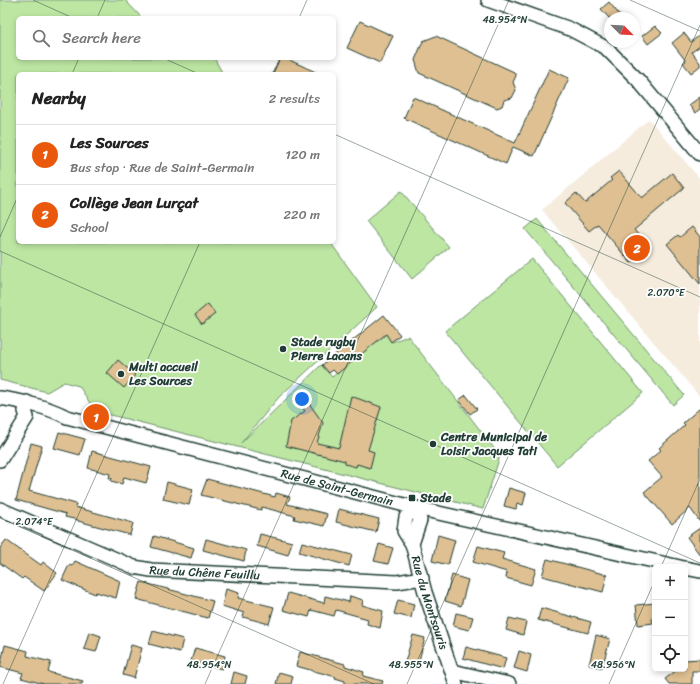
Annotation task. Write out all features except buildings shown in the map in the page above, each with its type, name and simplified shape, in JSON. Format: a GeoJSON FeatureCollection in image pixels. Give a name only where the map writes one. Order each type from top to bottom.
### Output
{"type":"FeatureCollection","features":[{"type":"Feature","properties":{"kind":"street"},"geometry":{"type":"LineString","coordinates":[[488,0],[570,29],[606,48],[638,80],[700,154]]}},
{"type":"Feature","properties":{"kind":"street","name":"Rue de Saint-Germain"},"geometry":{"type":"LineString","coordinates":[[0,398],[13,408],[26,407],[53,410],[67,417],[416,508],[667,564]]}},
{"type":"Feature","properties":{"kind":"street"},"geometry":{"type":"LineString","coordinates":[[0,460],[14,441],[27,417],[26,407]]}},
{"type":"Feature","properties":{"kind":"street","name":"Rue du Montsouris"},"geometry":{"type":"LineString","coordinates":[[416,508],[420,520],[412,544],[456,684]]}},
{"type":"Feature","properties":{"kind":"street","name":"Rue du Chêne Feuillu"},"geometry":{"type":"LineString","coordinates":[[0,509],[134,566],[152,570],[397,582],[422,578]]}},
{"type":"Feature","properties":{"kind":"street"},"geometry":{"type":"LineString","coordinates":[[688,569],[700,571]]}},
{"type":"Feature","properties":{"kind":"street"},"geometry":{"type":"LineString","coordinates":[[452,671],[509,684]]}},
{"type":"Feature","properties":{"kind":"shaded area"},"geometry":{"type":"Polygon","coordinates":[[[649,119],[700,179],[700,397],[542,210],[649,119]]]}},
{"type":"Feature","properties":{"kind":"green space"},"geometry":{"type":"Polygon","coordinates":[[[0,0],[125,0],[140,16],[16,16],[16,60],[215,60],[222,72],[16,72],[16,244],[331,244],[377,307],[279,397],[241,443],[321,365],[332,377],[386,334],[392,342],[408,336],[500,456],[483,509],[95,411],[79,386],[64,382],[47,392],[0,380],[0,0]]]}},
{"type":"Feature","properties":{"kind":"green space"},"geometry":{"type":"Polygon","coordinates":[[[401,191],[449,247],[412,279],[366,221],[401,191]]]}},
{"type":"Feature","properties":{"kind":"green space"},"geometry":{"type":"Polygon","coordinates":[[[537,219],[684,395],[673,405],[525,229],[537,219]]]}},
{"type":"Feature","properties":{"kind":"green space"},"geometry":{"type":"Polygon","coordinates":[[[532,259],[643,393],[557,466],[445,331],[532,259]]]}},
{"type":"Feature","properties":{"kind":"place","name":"Collège Jean Lurçat"},"geometry":{"type":"Point","coordinates":[637,248]}},
{"type":"Feature","properties":{"kind":"place","name":"Stade rugby Pierre Lacans"},"geometry":{"type":"Point","coordinates":[283,349]}},
{"type":"Feature","properties":{"kind":"place","name":"Multi accueil Les Sources"},"geometry":{"type":"Point","coordinates":[121,374]}},
{"type":"Feature","properties":{"kind":"place","name":"Les Sources"},"geometry":{"type":"Point","coordinates":[96,417]}},
{"type":"Feature","properties":{"kind":"place","name":"Centre Municipal de Loisir Jacques Tati"},"geometry":{"type":"Point","coordinates":[433,444]}},
{"type":"Feature","properties":{"kind":"place","name":"Stade"},"geometry":{"type":"Point","coordinates":[412,498]}}]}
